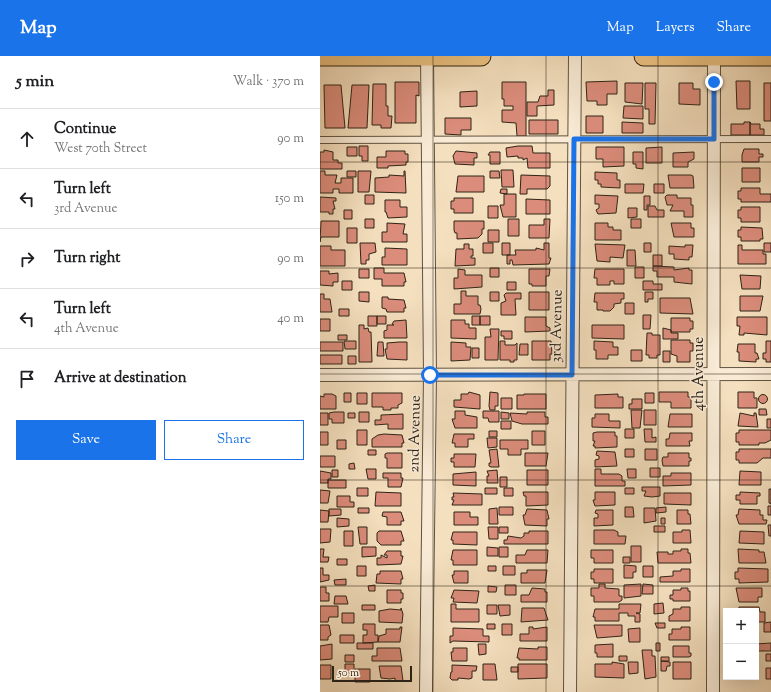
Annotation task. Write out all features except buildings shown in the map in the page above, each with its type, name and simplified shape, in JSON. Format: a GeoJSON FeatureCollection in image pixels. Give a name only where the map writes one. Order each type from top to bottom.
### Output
{"type":"FeatureCollection","features":[{"type":"Feature","properties":{"kind":"main road"},"geometry":{"type":"LineString","coordinates":[[320,56],[481,56]]}},
{"type":"Feature","properties":{"kind":"main road"},"geometry":{"type":"LineString","coordinates":[[644,56],[771,56]]}},
{"type":"Feature","properties":{"kind":"street","name":"2nd Avenue"},"geometry":{"type":"LineString","coordinates":[[426,692],[430,375],[427,56]]}},
{"type":"Feature","properties":{"kind":"street","name":"3rd Avenue"},"geometry":{"type":"LineString","coordinates":[[570,692],[575,56]]}},
{"type":"Feature","properties":{"kind":"street","name":"4th Avenue"},"geometry":{"type":"LineString","coordinates":[[713,692],[714,57]]}},
{"type":"Feature","properties":{"kind":"street"},"geometry":{"type":"LineString","coordinates":[[320,375],[771,374]]}},
{"type":"Feature","properties":{"kind":"lane"},"geometry":{"type":"LineString","coordinates":[[320,140],[771,139]]}},
{"type":"Feature","properties":{"kind":"route"},"geometry":{"type":"LineString","coordinates":[[430,375],[572,375],[574,139],[714,139],[714,82]]}}]}
